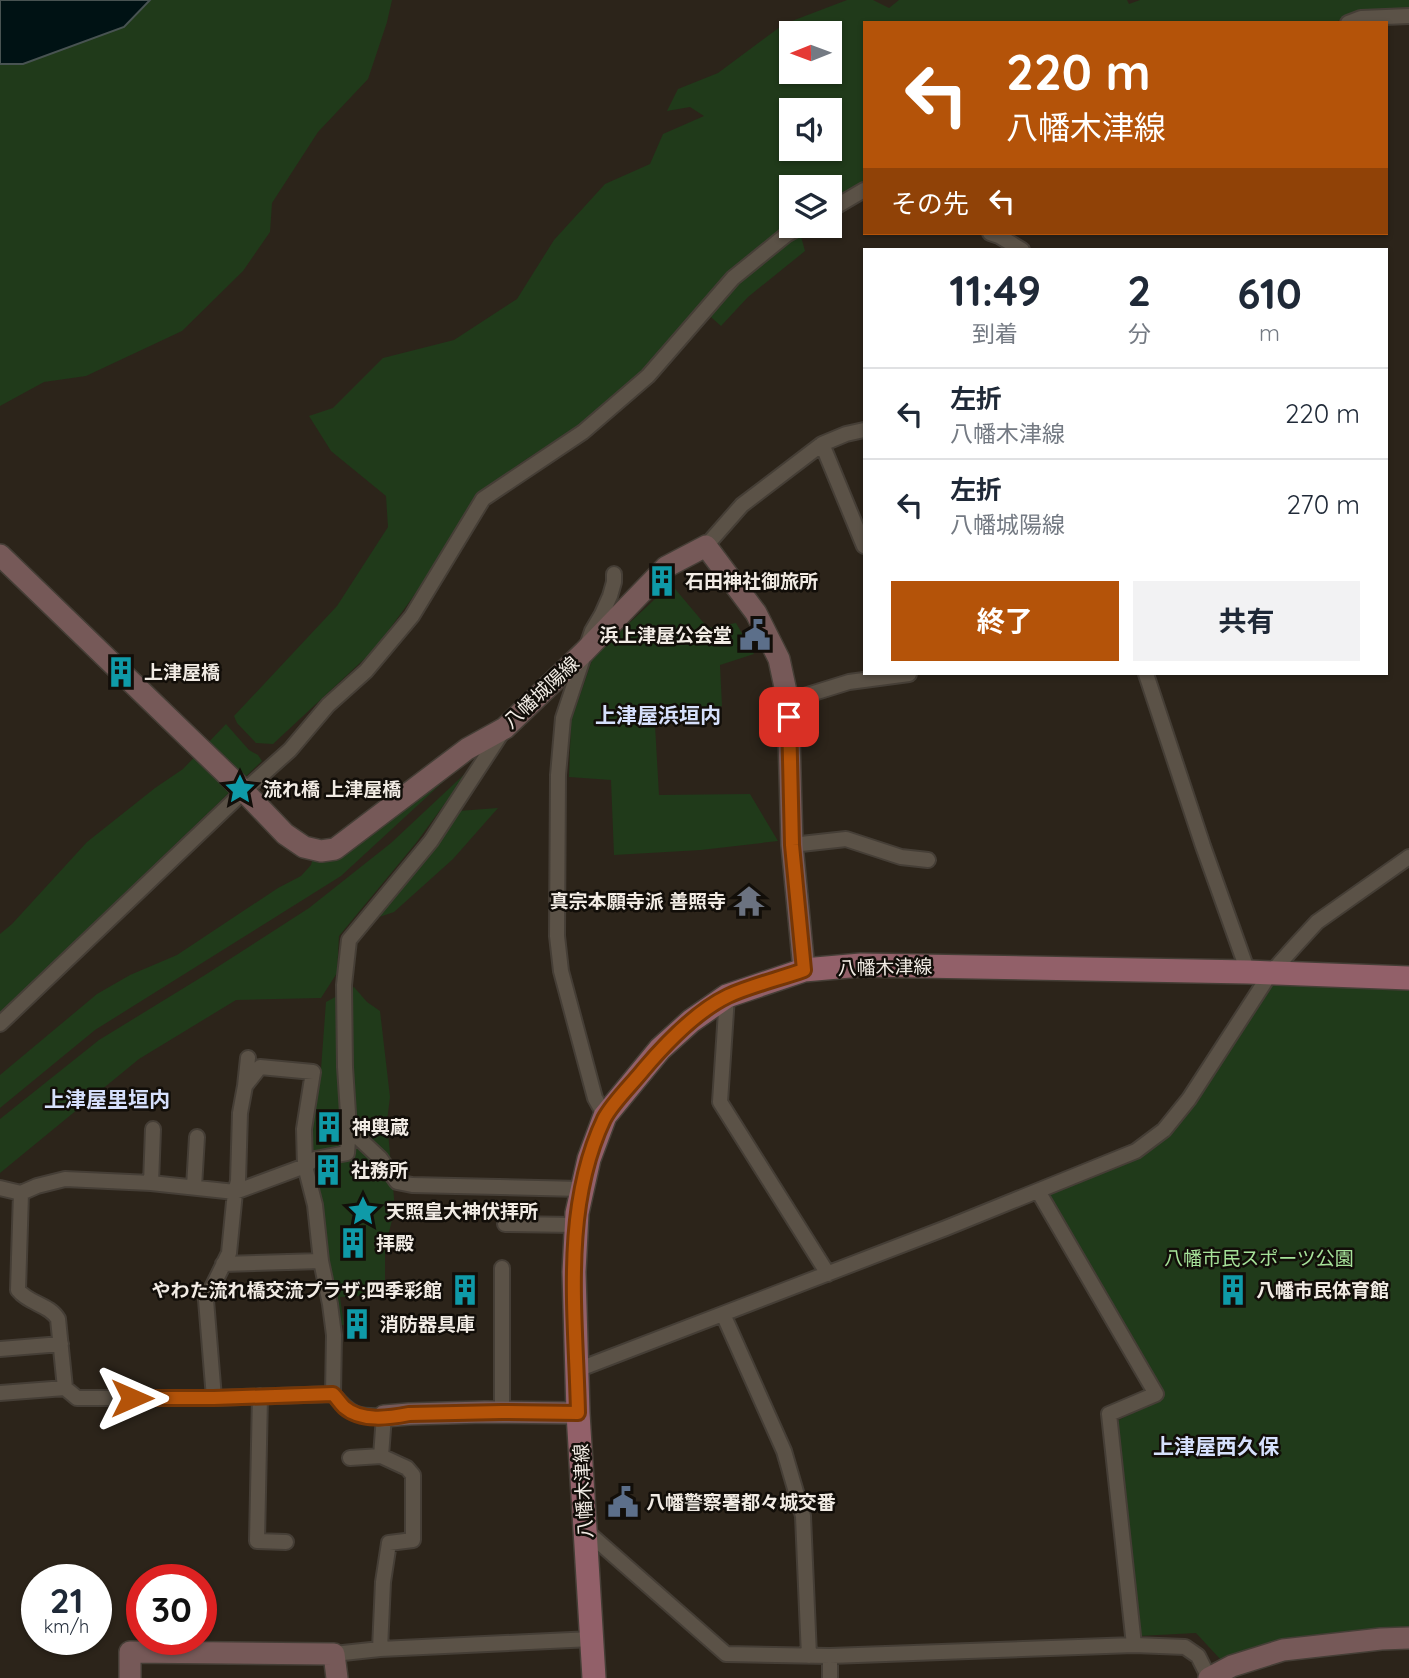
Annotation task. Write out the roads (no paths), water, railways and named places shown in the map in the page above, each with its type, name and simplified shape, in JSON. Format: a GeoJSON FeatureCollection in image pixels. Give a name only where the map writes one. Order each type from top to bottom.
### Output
{"type":"FeatureCollection","features":[{"type":"Feature","properties":{"kind":"main road","name":"八幡城陽線"},"geometry":{"type":"LineString","coordinates":[[0,555],[285,834],[304,847],[321,851],[335,849],[467,749],[505,728],[584,652],[666,567],[706,546]]}},
{"type":"Feature","properties":{"kind":"main road"},"geometry":{"type":"LineString","coordinates":[[706,546],[755,612],[779,659],[788,701],[792,845],[804,970]]}},
{"type":"Feature","properties":{"kind":"main road","name":"八幡木津線"},"geometry":{"type":"LineString","coordinates":[[594,1678],[578,1413],[574,1272],[581,1189],[605,1116],[660,1049],[691,1021],[727,996],[804,970],[862,965],[1409,978]]}},
{"type":"Feature","properties":{"kind":"main road"},"geometry":{"type":"LineString","coordinates":[[384,1416],[502,1412],[578,1413]]}},
{"type":"Feature","properties":{"kind":"main road"},"geometry":{"type":"LineString","coordinates":[[1209,1678],[1232,1666],[1283,1650],[1409,1638]]}},
{"type":"Feature","properties":{"kind":"main road"},"geometry":{"type":"LineString","coordinates":[[130,1678],[130,1651],[334,1654],[337,1678]]}},
{"type":"Feature","properties":{"kind":"street"},"geometry":{"type":"LineString","coordinates":[[1353,21],[1361,18],[1409,16]]}},
{"type":"Feature","properties":{"kind":"street"},"geometry":{"type":"LineString","coordinates":[[842,203],[863,191]]}},
{"type":"Feature","properties":{"kind":"street"},"geometry":{"type":"LineString","coordinates":[[996,235],[1019,248]]}},
{"type":"Feature","properties":{"kind":"street"},"geometry":{"type":"LineString","coordinates":[[0,1024],[242,789],[290,750],[328,705],[366,671],[412,616],[483,499],[583,432],[648,376],[733,278],[782,238]]}},
{"type":"Feature","properties":{"kind":"street"},"geometry":{"type":"LineString","coordinates":[[706,546],[742,505],[821,444],[863,430]]}},
{"type":"Feature","properties":{"kind":"street"},"geometry":{"type":"LineString","coordinates":[[821,444],[863,544]]}},
{"type":"Feature","properties":{"kind":"street"},"geometry":{"type":"LineString","coordinates":[[605,1116],[595,1098],[561,971],[557,936],[558,775],[563,718],[592,631],[610,596],[614,574]]}},
{"type":"Feature","properties":{"kind":"street"},"geometry":{"type":"LineString","coordinates":[[788,701],[849,682],[902,675]]}},
{"type":"Feature","properties":{"kind":"street"},"geometry":{"type":"LineString","coordinates":[[1146,675],[1203,846],[1259,973]]}},
{"type":"Feature","properties":{"kind":"street"},"geometry":{"type":"LineString","coordinates":[[0,1188],[21,1193],[65,1178],[235,1192],[305,1166],[314,1159],[347,1153],[349,1129],[344,985],[349,940],[431,841],[505,728]]}},
{"type":"Feature","properties":{"kind":"street"},"geometry":{"type":"LineString","coordinates":[[792,845],[846,839],[901,857],[928,860]]}},
{"type":"Feature","properties":{"kind":"street"},"geometry":{"type":"LineString","coordinates":[[577,1370],[1136,1152],[1164,1130],[1189,1099],[1259,973],[1317,922],[1409,857]]}},
{"type":"Feature","properties":{"kind":"street"},"geometry":{"type":"LineString","coordinates":[[727,996],[720,1102],[828,1274]]}},
{"type":"Feature","properties":{"kind":"street"},"geometry":{"type":"LineString","coordinates":[[214,1398],[206,1300],[229,1253],[238,1181],[240,1113],[248,1058]]}},
{"type":"Feature","properties":{"kind":"street"},"geometry":{"type":"LineString","coordinates":[[246,1086],[260,1067],[313,1072],[304,1129],[305,1166],[315,1205],[321,1261],[334,1335],[333,1394],[346,1408],[363,1417],[384,1416],[382,1456]]}},
{"type":"Feature","properties":{"kind":"street"},"geometry":{"type":"LineString","coordinates":[[151,1183],[153,1129]]}},
{"type":"Feature","properties":{"kind":"street"},"geometry":{"type":"LineString","coordinates":[[349,1129],[380,1158],[397,1182],[412,1185],[581,1189]]}},
{"type":"Feature","properties":{"kind":"street"},"geometry":{"type":"LineString","coordinates":[[194,1187],[197,1136]]}},
{"type":"Feature","properties":{"kind":"street"},"geometry":{"type":"LineString","coordinates":[[1038,1191],[1156,1394],[1109,1414],[1134,1645]]}},
{"type":"Feature","properties":{"kind":"street"},"geometry":{"type":"LineString","coordinates":[[21,1193],[18,1290],[24,1298],[54,1312],[58,1319],[65,1388]]}},
{"type":"Feature","properties":{"kind":"street"},"geometry":{"type":"LineString","coordinates":[[505,1224],[576,1225]]}},
{"type":"Feature","properties":{"kind":"street"},"geometry":{"type":"LineString","coordinates":[[223,1264],[321,1261]]}},
{"type":"Feature","properties":{"kind":"street"},"geometry":{"type":"LineString","coordinates":[[502,1268],[502,1412]]}},
{"type":"Feature","properties":{"kind":"street"},"geometry":{"type":"LineString","coordinates":[[723,1314],[784,1451],[803,1516],[809,1656]]}},
{"type":"Feature","properties":{"kind":"street"},"geometry":{"type":"LineString","coordinates":[[0,1349],[61,1344]]}},
{"type":"Feature","properties":{"kind":"street"},"geometry":{"type":"LineString","coordinates":[[0,1393],[65,1388],[77,1398],[214,1398],[333,1394]]}},
{"type":"Feature","properties":{"kind":"street"},"geometry":{"type":"LineString","coordinates":[[260,1396],[257,1541],[286,1542]]}},
{"type":"Feature","properties":{"kind":"street"},"geometry":{"type":"LineString","coordinates":[[350,1458],[382,1456],[408,1468],[413,1475],[413,1540],[388,1543],[380,1649]]}},
{"type":"Feature","properties":{"kind":"street"},"geometry":{"type":"LineString","coordinates":[[585,1530],[726,1654],[830,1656],[1134,1645],[1185,1647],[1198,1656],[1209,1678]]}},
{"type":"Feature","properties":{"kind":"street"},"geometry":{"type":"LineString","coordinates":[[334,1654],[380,1649],[592,1639]]}},
{"type":"Feature","properties":{"kind":"street"},"geometry":{"type":"LineString","coordinates":[[830,1656],[831,1678]]}},
{"type":"Feature","properties":{"kind":"place","name":"石田神社御旅所"},"geometry":{"type":"Point","coordinates":[662,581]}},
{"type":"Feature","properties":{"kind":"place","name":"浜上津屋公会堂"},"geometry":{"type":"Point","coordinates":[755,635]}},
{"type":"Feature","properties":{"kind":"place","name":"上津屋橋"},"geometry":{"type":"Point","coordinates":[121,672]}},
{"type":"Feature","properties":{"kind":"place","name":"流れ橋 上津屋橋"},"geometry":{"type":"Point","coordinates":[240,789]}},
{"type":"Feature","properties":{"kind":"place","name":"真宗本願寺派 善照寺"},"geometry":{"type":"Point","coordinates":[749,901]}},
{"type":"Feature","properties":{"kind":"place","name":"神輿蔵"},"geometry":{"type":"Point","coordinates":[329,1127]}},
{"type":"Feature","properties":{"kind":"place","name":"社務所"},"geometry":{"type":"Point","coordinates":[328,1170]}},
{"type":"Feature","properties":{"kind":"place","name":"天照皇大神伏拝所"},"geometry":{"type":"Point","coordinates":[363,1211]}},
{"type":"Feature","properties":{"kind":"place","name":"拝殿"},"geometry":{"type":"Point","coordinates":[353,1243]}},
{"type":"Feature","properties":{"kind":"place","name":"やわた流れ橋交流プラザ;四季彩館"},"geometry":{"type":"Point","coordinates":[465,1290]}},
{"type":"Feature","properties":{"kind":"place","name":"八幡市民体育館"},"geometry":{"type":"Point","coordinates":[1233,1290]}},
{"type":"Feature","properties":{"kind":"place","name":"消防器具庫"},"geometry":{"type":"Point","coordinates":[357,1324]}},
{"type":"Feature","properties":{"kind":"place","name":"八幡警察署都々城交番"},"geometry":{"type":"Point","coordinates":[623,1502]}},
{"type":"Feature","properties":{"kind":"district","name":"上津屋浜垣内"},"geometry":{"type":"Point","coordinates":[658,716]}},
{"type":"Feature","properties":{"kind":"district","name":"上津屋里垣内"},"geometry":{"type":"Point","coordinates":[107,1100]}},
{"type":"Feature","properties":{"kind":"district","name":"上津屋西久保"},"geometry":{"type":"Point","coordinates":[1216,1447]}},
{"type":"Feature","properties":{"kind":"park label","name":"八幡市民スポーツ公園"},"geometry":{"type":"Point","coordinates":[1259,1258]}}]}
